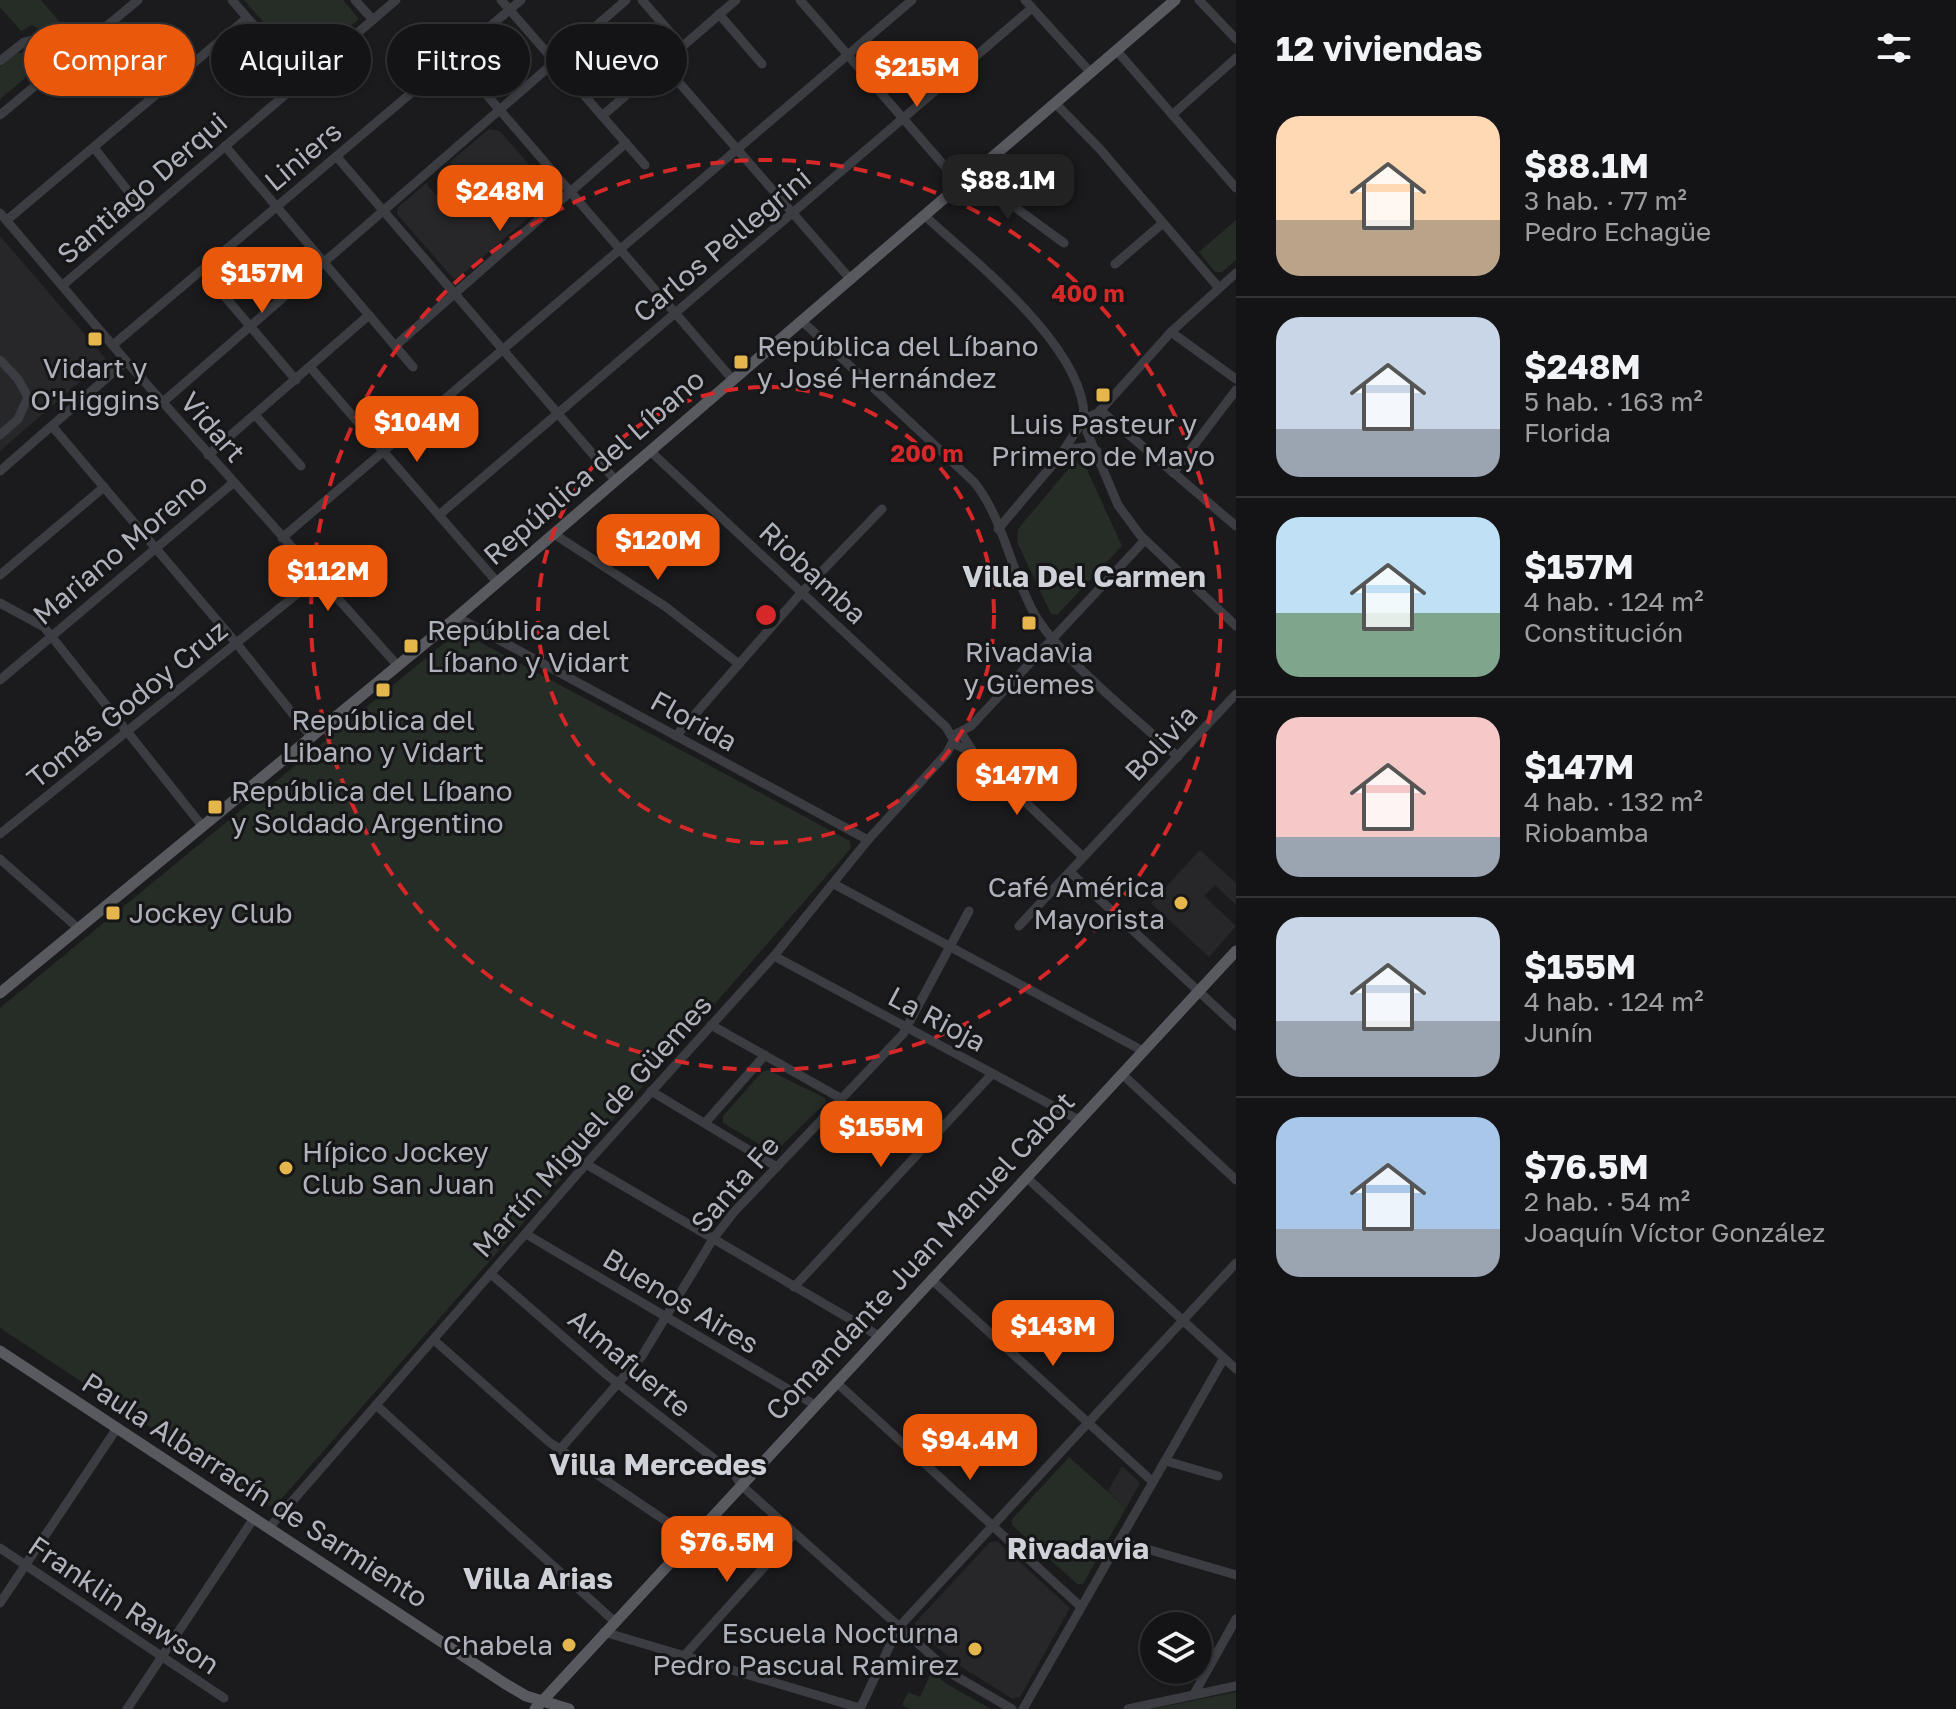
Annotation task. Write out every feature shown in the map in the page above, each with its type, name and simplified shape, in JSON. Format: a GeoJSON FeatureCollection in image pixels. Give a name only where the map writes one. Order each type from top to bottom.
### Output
{"type":"FeatureCollection","features":[{"type":"Feature","properties":{"kind":"main road","name":"República del Líbano"},"geometry":{"type":"LineString","coordinates":[[0,993],[457,617],[1172,1]]}},
{"type":"Feature","properties":{"kind":"main road","name":"Comandante Juan Manuel Cabot"},"geometry":{"type":"LineString","coordinates":[[538,1705],[1236,951]]}},
{"type":"Feature","properties":{"kind":"main road","name":"Paula Albarracín de Sarmiento"},"geometry":{"type":"LineString","coordinates":[[0,1351],[538,1705],[569,1709]]}},
{"type":"Feature","properties":{"kind":"street"},"geometry":{"type":"LineString","coordinates":[[0,115],[138,0]]}},
{"type":"Feature","properties":{"kind":"street"},"geometry":{"type":"LineString","coordinates":[[232,0],[252,24]]}},
{"type":"Feature","properties":{"kind":"street"},"geometry":{"type":"LineString","coordinates":[[355,0],[373,20]]}},
{"type":"Feature","properties":{"kind":"street","name":"Santiago Derqui"},"geometry":{"type":"LineString","coordinates":[[368,24],[396,0]]}},
{"type":"Feature","properties":{"kind":"street"},"geometry":{"type":"LineString","coordinates":[[501,0],[546,53]]}},
{"type":"Feature","properties":{"kind":"street","name":"Liniers"},"geometry":{"type":"LineString","coordinates":[[493,24],[521,0]]}},
{"type":"Feature","properties":{"kind":"street"},"geometry":{"type":"LineString","coordinates":[[598,24],[626,0]]}},
{"type":"Feature","properties":{"kind":"street"},"geometry":{"type":"LineString","coordinates":[[642,0],[663,24]]}},
{"type":"Feature","properties":{"kind":"street"},"geometry":{"type":"LineString","coordinates":[[687,42],[736,0]]}},
{"type":"Feature","properties":{"kind":"street"},"geometry":{"type":"LineString","coordinates":[[800,0],[961,185]]}},
{"type":"Feature","properties":{"kind":"street"},"geometry":{"type":"LineString","coordinates":[[282,538],[912,0]]}},
{"type":"Feature","properties":{"kind":"street"},"geometry":{"type":"LineString","coordinates":[[1199,0],[1236,39]]}},
{"type":"Feature","properties":{"kind":"street"},"geometry":{"type":"LineString","coordinates":[[1028,4],[1091,73]]}},
{"type":"Feature","properties":{"kind":"street","name":"Carlos Pellegrini"},"geometry":{"type":"LineString","coordinates":[[439,515],[673,313],[794,215],[1028,4]]}},
{"type":"Feature","properties":{"kind":"street"},"geometry":{"type":"LineString","coordinates":[[719,14],[762,64]]}},
{"type":"Feature","properties":{"kind":"street"},"geometry":{"type":"LineString","coordinates":[[3,216],[95,149],[247,18]]}},
{"type":"Feature","properties":{"kind":"street"},"geometry":{"type":"LineString","coordinates":[[0,61],[24,42]]}},
{"type":"Feature","properties":{"kind":"street"},"geometry":{"type":"LineString","coordinates":[[1117,51],[1236,188]]}},
{"type":"Feature","properties":{"kind":"street"},"geometry":{"type":"LineString","coordinates":[[1172,115],[1236,58]]}},
{"type":"Feature","properties":{"kind":"street"},"geometry":{"type":"LineString","coordinates":[[163,402],[252,328],[546,69]]}},
{"type":"Feature","properties":{"kind":"street"},"geometry":{"type":"LineString","coordinates":[[687,92],[851,280]]}},
{"type":"Feature","properties":{"kind":"street","name":"Santiago Derqui"},"geometry":{"type":"LineString","coordinates":[[63,285],[284,96]]}},
{"type":"Feature","properties":{"kind":"street","name":"Liniers"},"geometry":{"type":"LineString","coordinates":[[113,345],[408,96]]}},
{"type":"Feature","properties":{"kind":"street"},"geometry":{"type":"LineString","coordinates":[[488,96],[733,380]]}},
{"type":"Feature","properties":{"kind":"street"},"geometry":{"type":"LineString","coordinates":[[584,96],[645,165]]}},
{"type":"Feature","properties":{"kind":"street"},"geometry":{"type":"LineString","coordinates":[[602,116],[625,96]]}},
{"type":"Feature","properties":{"kind":"street"},"geometry":{"type":"LineString","coordinates":[[1055,103],[1099,148],[1219,288]]}},
{"type":"Feature","properties":{"kind":"street"},"geometry":{"type":"LineString","coordinates":[[395,346],[626,143]]}},
{"type":"Feature","properties":{"kind":"street"},"geometry":{"type":"LineString","coordinates":[[225,146],[279,205],[413,367]]}},
{"type":"Feature","properties":{"kind":"street"},"geometry":{"type":"LineString","coordinates":[[95,149],[146,214]]}},
{"type":"Feature","properties":{"kind":"street"},"geometry":{"type":"LineString","coordinates":[[337,157],[616,481]]}},
{"type":"Feature","properties":{"kind":"street"},"geometry":{"type":"LineString","coordinates":[[972,176],[1064,243]]}},
{"type":"Feature","properties":{"kind":"street","name":"Vidart"},"geometry":{"type":"LineString","coordinates":[[3,216],[208,455],[398,666]]}},
{"type":"Feature","properties":{"kind":"street"},"geometry":{"type":"LineString","coordinates":[[925,216],[1047,333],[1063,356],[1091,424],[1118,505],[1144,541],[1236,626]]}},
{"type":"Feature","properties":{"kind":"street"},"geometry":{"type":"LineString","coordinates":[[1115,264],[1163,223]]}},
{"type":"Feature","properties":{"kind":"street"},"geometry":{"type":"LineString","coordinates":[[203,271],[296,380]]}},
{"type":"Feature","properties":{"kind":"street"},"geometry":{"type":"LineString","coordinates":[[1060,456],[1070,449],[1171,332],[1236,273]]}},
{"type":"Feature","properties":{"kind":"street"},"geometry":{"type":"LineString","coordinates":[[208,455],[369,315]]}},
{"type":"Feature","properties":{"kind":"street"},"geometry":{"type":"LineString","coordinates":[[802,321],[968,475],[980,490],[1021,589],[1052,639],[1178,757]]}},
{"type":"Feature","properties":{"kind":"street"},"geometry":{"type":"LineString","coordinates":[[1171,332],[1236,379]]}},
{"type":"Feature","properties":{"kind":"street"},"geometry":{"type":"LineString","coordinates":[[0,360],[18,379],[28,397],[26,408],[0,435]]}},
{"type":"Feature","properties":{"kind":"street"},"geometry":{"type":"LineString","coordinates":[[0,471],[126,361]]}},
{"type":"Feature","properties":{"kind":"street"},"geometry":{"type":"LineString","coordinates":[[310,367],[497,582]]}},
{"type":"Feature","properties":{"kind":"street"},"geometry":{"type":"LineString","coordinates":[[1173,473],[1236,390]]}},
{"type":"Feature","properties":{"kind":"street"},"geometry":{"type":"LineString","coordinates":[[255,415],[301,466]]}},
{"type":"Feature","properties":{"kind":"street"},"geometry":{"type":"LineString","coordinates":[[1070,449],[1086,447],[1091,424]]}},
{"type":"Feature","properties":{"kind":"street"},"geometry":{"type":"LineString","coordinates":[[998,529],[1091,424]]}},
{"type":"Feature","properties":{"kind":"street"},"geometry":{"type":"LineString","coordinates":[[1091,424],[1173,473],[1236,526]]}},
{"type":"Feature","properties":{"kind":"street"},"geometry":{"type":"LineString","coordinates":[[52,426],[237,644],[312,738]]}},
{"type":"Feature","properties":{"kind":"street","name":"Riobamba"},"geometry":{"type":"LineString","coordinates":[[650,451],[1083,857]]}},
{"type":"Feature","properties":{"kind":"street","name":"Mariano Moreno"},"geometry":{"type":"LineString","coordinates":[[0,680],[233,483]]}},
{"type":"Feature","properties":{"kind":"street"},"geometry":{"type":"LineString","coordinates":[[0,575],[104,487]]}},
{"type":"Feature","properties":{"kind":"street"},"geometry":{"type":"LineString","coordinates":[[676,736],[802,592],[882,509]]}},
{"type":"Feature","properties":{"kind":"street"},"geometry":{"type":"LineString","coordinates":[[554,534],[666,607],[739,664]]}},
{"type":"Feature","properties":{"kind":"street","name":"Martín Miguel de Güemes"},"geometry":{"type":"LineString","coordinates":[[269,1528],[586,1164],[774,956],[868,840],[1144,541]]}},
{"type":"Feature","properties":{"kind":"street","name":"Tomás Godoy Cruz"},"geometry":{"type":"LineString","coordinates":[[0,834],[318,577]]}},
{"type":"Feature","properties":{"kind":"street"},"geometry":{"type":"LineString","coordinates":[[0,603],[34,619],[51,637],[203,827]]}},
{"type":"Feature","properties":{"kind":"street","name":"Florida"},"geometry":{"type":"LineString","coordinates":[[457,617],[868,840]]}},
{"type":"Feature","properties":{"kind":"street","name":"Bolivia"},"geometry":{"type":"LineString","coordinates":[[1019,926],[1236,694]]}},
{"type":"Feature","properties":{"kind":"street"},"geometry":{"type":"LineString","coordinates":[[0,859],[79,929]]}},
{"type":"Feature","properties":{"kind":"street"},"geometry":{"type":"LineString","coordinates":[[1070,872],[1236,1026]]}},
{"type":"Feature","properties":{"kind":"street"},"geometry":{"type":"LineString","coordinates":[[834,884],[1143,1051]]}},
{"type":"Feature","properties":{"kind":"street","name":"Santa Fe"},"geometry":{"type":"LineString","coordinates":[[562,1447],[642,1356],[713,1239],[906,1027],[969,911]]}},
{"type":"Feature","properties":{"kind":"street","name":"La Rioja"},"geometry":{"type":"LineString","coordinates":[[774,956],[1079,1120]]}},
{"type":"Feature","properties":{"kind":"street"},"geometry":{"type":"LineString","coordinates":[[711,1025],[842,1099]]}},
{"type":"Feature","properties":{"kind":"street"},"geometry":{"type":"LineString","coordinates":[[705,1123],[765,1055]]}},
{"type":"Feature","properties":{"kind":"street"},"geometry":{"type":"LineString","coordinates":[[794,1287],[992,1074]]}},
{"type":"Feature","properties":{"kind":"street"},"geometry":{"type":"LineString","coordinates":[[1122,1074],[1236,1180]]}},
{"type":"Feature","properties":{"kind":"street"},"geometry":{"type":"LineString","coordinates":[[651,1091],[777,1167]]}},
{"type":"Feature","properties":{"kind":"street"},"geometry":{"type":"LineString","coordinates":[[586,1164],[879,1336]]}},
{"type":"Feature","properties":{"kind":"street"},"geometry":{"type":"LineString","coordinates":[[1026,1177],[1236,1369]]}},
{"type":"Feature","properties":{"kind":"street","name":"Buenos Aires"},"geometry":{"type":"LineString","coordinates":[[526,1234],[815,1405]]}},
{"type":"Feature","properties":{"kind":"street"},"geometry":{"type":"LineString","coordinates":[[604,1632],[860,1709],[898,1628],[1236,1263]]}},
{"type":"Feature","properties":{"kind":"street","name":"Almafuerte"},"geometry":{"type":"LineString","coordinates":[[491,1274],[618,1383],[735,1475],[741,1485],[794,1534],[952,1674],[1012,1709]]}},
{"type":"Feature","properties":{"kind":"street"},"geometry":{"type":"LineString","coordinates":[[931,1279],[1153,1482]]}},
{"type":"Feature","properties":{"kind":"street"},"geometry":{"type":"LineString","coordinates":[[434,1340],[549,1442],[562,1447],[691,1538]]}},
{"type":"Feature","properties":{"kind":"street"},"geometry":{"type":"LineString","coordinates":[[1023,1709],[1224,1358]]}},
{"type":"Feature","properties":{"kind":"street"},"geometry":{"type":"LineString","coordinates":[[836,1382],[1081,1607]]}},
{"type":"Feature","properties":{"kind":"street"},"geometry":{"type":"LineString","coordinates":[[376,1405],[614,1621]]}},
{"type":"Feature","properties":{"kind":"street"},"geometry":{"type":"LineString","coordinates":[[0,1603],[117,1428]]}},
{"type":"Feature","properties":{"kind":"street"},"geometry":{"type":"LineString","coordinates":[[1166,1461],[1218,1476]]}},
{"type":"Feature","properties":{"kind":"street"},"geometry":{"type":"LineString","coordinates":[[127,1709],[254,1518]]}},
{"type":"Feature","properties":{"kind":"street"},"geometry":{"type":"LineString","coordinates":[[684,1656],[794,1534]]}},
{"type":"Feature","properties":{"kind":"street"},"geometry":{"type":"LineString","coordinates":[[1119,1541],[1236,1575]]}},
{"type":"Feature","properties":{"kind":"street","name":"Franklin Rawson"},"geometry":{"type":"LineString","coordinates":[[0,1548],[224,1698]]}},
{"type":"Feature","properties":{"kind":"street"},"geometry":{"type":"LineString","coordinates":[[1194,1694],[1236,1619]]}},
{"type":"Feature","properties":{"kind":"street"},"geometry":{"type":"LineString","coordinates":[[1128,1709],[1236,1686]]}},
{"type":"Feature","properties":{"kind":"shaded area"},"geometry":{"type":"Polygon","coordinates":[[[0,0],[41,0],[61,24],[24,24],[21,31],[0,7],[0,0]]]}},
{"type":"Feature","properties":{"kind":"shaded area"},"geometry":{"type":"Polygon","coordinates":[[[244,0],[343,0],[359,19],[353,24],[265,24],[244,0]]]}},
{"type":"Feature","properties":{"kind":"shaded area"},"geometry":{"type":"Polygon","coordinates":[[[17,53],[24,53],[24,79],[0,99],[0,67],[17,53]]]}},
{"type":"Feature","properties":{"kind":"shaded area"},"geometry":{"type":"Polygon","coordinates":[[[489,129],[500,131],[543,181],[530,193],[541,207],[457,279],[397,214],[398,207],[426,183],[444,204],[469,182],[450,162],[489,129]]]}},
{"type":"Feature","properties":{"kind":"shaded area"},"geometry":{"type":"Polygon","coordinates":[[[542,184],[549,187],[552,194],[549,201],[542,204],[535,201],[532,194],[535,187],[542,184]]]}},
{"type":"Feature","properties":{"kind":"shaded area"},"geometry":{"type":"Polygon","coordinates":[[[1236,220],[1236,260],[1222,272],[1215,272],[1199,252],[1236,220]]]}},
{"type":"Feature","properties":{"kind":"shaded area"},"geometry":{"type":"Polygon","coordinates":[[[0,236],[106,359],[0,451],[0,236]]]}},
{"type":"Feature","properties":{"kind":"shaded area"},"geometry":{"type":"Polygon","coordinates":[[[1075,461],[1083,461],[1122,546],[1057,615],[1051,614],[1017,542],[1018,529],[1075,461]]]}},
{"type":"Feature","properties":{"kind":"shaded area","name":"Hípico Jockey Club San Juan"},"geometry":{"type":"Polygon","coordinates":[[[465,634],[850,841],[851,848],[277,1504],[270,1506],[0,1328],[0,1008],[454,635],[465,634]]]}},
{"type":"Feature","properties":{"kind":"shaded area","name":"Café América Mayorista"},"geometry":{"type":"Polygon","coordinates":[[[1200,850],[1236,883],[1236,905],[1215,885],[1204,896],[1236,926],[1209,957],[1151,903],[1200,850]]]}},
{"type":"Feature","properties":{"kind":"shaded area"},"geometry":{"type":"Polygon","coordinates":[[[768,1070],[825,1098],[825,1103],[774,1153],[723,1123],[723,1116],[762,1072],[768,1070]]]}},
{"type":"Feature","properties":{"kind":"shaded area"},"geometry":{"type":"Polygon","coordinates":[[[1069,1457],[1126,1508],[1083,1584],[1077,1584],[1012,1525],[1012,1519],[1069,1457]]]}},
{"type":"Feature","properties":{"kind":"shaded area"},"geometry":{"type":"Polygon","coordinates":[[[1122,1466],[1140,1483],[1126,1508],[1108,1491],[1122,1466]]]}},
{"type":"Feature","properties":{"kind":"shaded area"},"geometry":{"type":"Polygon","coordinates":[[[997,1541],[1070,1608],[1020,1697],[1013,1699],[963,1668],[915,1630],[915,1623],[990,1542],[997,1541]]]}},
{"type":"Feature","properties":{"kind":"shaded area"},"geometry":{"type":"Polygon","coordinates":[[[932,1671],[945,1683],[991,1709],[910,1709],[902,1705],[908,1692],[920,1697],[932,1671]]]}},
{"type":"Feature","properties":{"kind":"shaded area"},"geometry":{"type":"Polygon","coordinates":[[[1236,1692],[1236,1709],[1152,1709],[1236,1692]]]}},
{"type":"Feature","properties":{"kind":"place","name":"Vidart y O'Higgins"},"geometry":{"type":"Point","coordinates":[95,339]}},
{"type":"Feature","properties":{"kind":"place","name":"República del Líbano y José Hernández"},"geometry":{"type":"Point","coordinates":[741,362]}},
{"type":"Feature","properties":{"kind":"place","name":"Luis Pasteur y Primero de Mayo"},"geometry":{"type":"Point","coordinates":[1103,395]}},
{"type":"Feature","properties":{"kind":"place","name":"Rivadavia y Güemes"},"geometry":{"type":"Point","coordinates":[1029,623]}},
{"type":"Feature","properties":{"kind":"place","name":"República del Líbano y Vidart"},"geometry":{"type":"Point","coordinates":[411,646]}},
{"type":"Feature","properties":{"kind":"place","name":"República del Libano y Vidart"},"geometry":{"type":"Point","coordinates":[383,690]}},
{"type":"Feature","properties":{"kind":"place","name":"República del Líbano y Soldado Argentino"},"geometry":{"type":"Point","coordinates":[215,807]}},
{"type":"Feature","properties":{"kind":"place","name":"Café América Mayorista"},"geometry":{"type":"Point","coordinates":[1181,903]}},
{"type":"Feature","properties":{"kind":"place","name":"Jockey Club"},"geometry":{"type":"Point","coordinates":[113,913]}},
{"type":"Feature","properties":{"kind":"place","name":"Hípico Jockey Club San Juan"},"geometry":{"type":"Point","coordinates":[286,1168]}},
{"type":"Feature","properties":{"kind":"place","name":"Chabela"},"geometry":{"type":"Point","coordinates":[569,1645]}},
{"type":"Feature","properties":{"kind":"place","name":"Escuela Nocturna Pedro Pascual Ramirez"},"geometry":{"type":"Point","coordinates":[975,1649]}},
{"type":"Feature","properties":{"kind":"district","name":"Villa Del Carmen"},"geometry":{"type":"Point","coordinates":[1084,577]}},
{"type":"Feature","properties":{"kind":"district","name":"Villa Mercedes"},"geometry":{"type":"Point","coordinates":[658,1465]}},
{"type":"Feature","properties":{"kind":"district","name":"Rivadavia"},"geometry":{"type":"Point","coordinates":[1078,1549]}},
{"type":"Feature","properties":{"kind":"district","name":"Villa Arias"},"geometry":{"type":"Point","coordinates":[538,1579]}}]}
